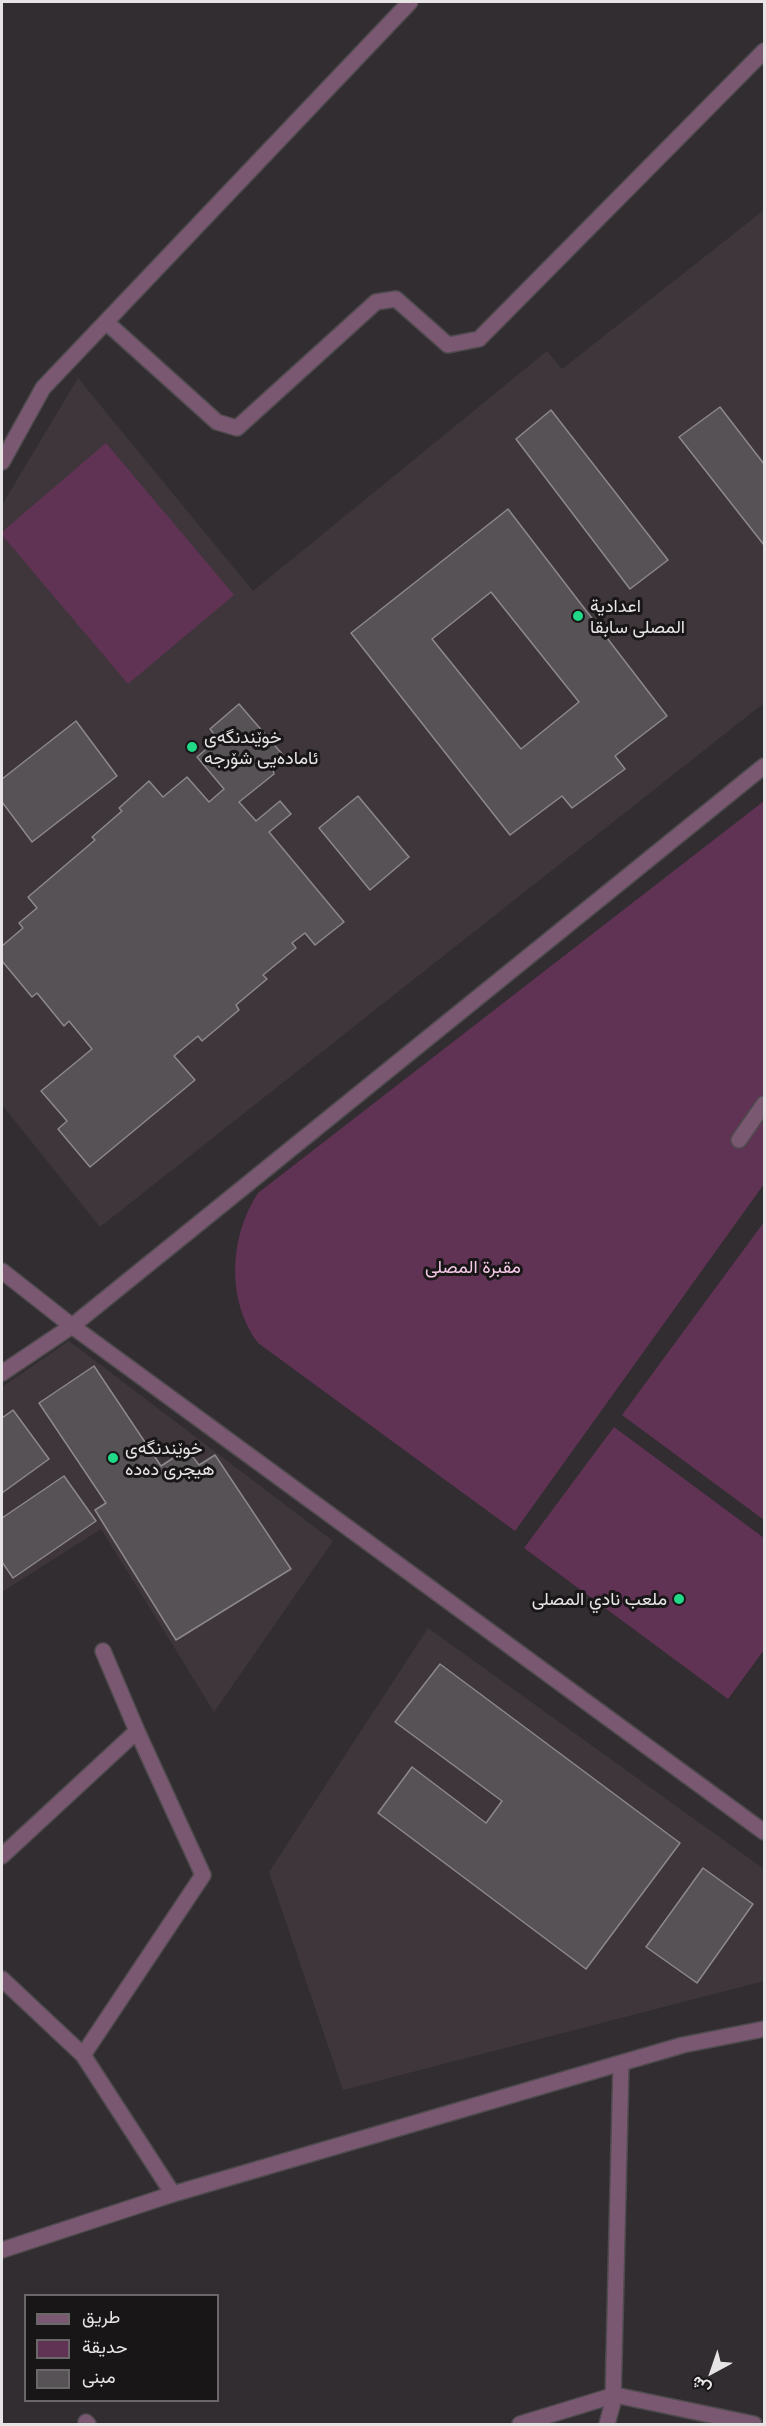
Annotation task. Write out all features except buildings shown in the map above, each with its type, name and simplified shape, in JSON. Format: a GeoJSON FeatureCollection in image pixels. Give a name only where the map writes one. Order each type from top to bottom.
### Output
{"type":"FeatureCollection","features":[{"type":"Feature","properties":{"kind":"street"},"geometry":{"type":"LineString","coordinates":[[2,462],[43,388],[410,2]]}},
{"type":"Feature","properties":{"kind":"street"},"geometry":{"type":"LineString","coordinates":[[106,322],[217,422],[237,428],[376,302],[396,299],[448,345],[479,339],[765,51]]}},
{"type":"Feature","properties":{"kind":"street"},"geometry":{"type":"LineString","coordinates":[[2,1373],[72,1326],[765,766]]}},
{"type":"Feature","properties":{"kind":"street"},"geometry":{"type":"LineString","coordinates":[[739,1140],[765,1104]]}},
{"type":"Feature","properties":{"kind":"street"},"geometry":{"type":"LineString","coordinates":[[2,1271],[72,1326],[765,1832]]}},
{"type":"Feature","properties":{"kind":"street"},"geometry":{"type":"LineString","coordinates":[[83,2055],[203,1875],[103,1652]]}},
{"type":"Feature","properties":{"kind":"street"},"geometry":{"type":"LineString","coordinates":[[2,1856],[137,1731]]}},
{"type":"Feature","properties":{"kind":"street"},"geometry":{"type":"LineString","coordinates":[[2,1979],[83,2055],[172,2194]]}},
{"type":"Feature","properties":{"kind":"street"},"geometry":{"type":"LineString","coordinates":[[2,2250],[172,2194],[683,2045],[765,2029]]}},
{"type":"Feature","properties":{"kind":"street"},"geometry":{"type":"LineString","coordinates":[[607,2424],[613,2396],[621,2063]]}},
{"type":"Feature","properties":{"kind":"street"},"geometry":{"type":"LineString","coordinates":[[520,2424],[613,2396],[754,2424]]}},
{"type":"Feature","properties":{"kind":"shaded area"},"geometry":{"type":"Polygon","coordinates":[[[764,210],[764,703],[100,1227],[2,1105],[2,505],[78,378],[253,591],[547,351],[562,369],[764,210]]]}},
{"type":"Feature","properties":{"kind":"shaded area","name":"خوێندنگەی هیجری دەدە"},"geometry":{"type":"Polygon","coordinates":[[[69,1341],[333,1541],[214,1712],[101,1529],[2,1592],[2,1387],[69,1341]]]}},
{"type":"Feature","properties":{"kind":"shaded area"},"geometry":{"type":"Polygon","coordinates":[[[428,1628],[764,1869],[764,1981],[343,2090],[269,1872],[428,1628]]]}},
{"type":"Feature","properties":{"kind":"green space"},"geometry":{"type":"Polygon","coordinates":[[[106,443],[234,595],[128,684],[2,535],[2,532],[106,443]]]}},
{"type":"Feature","properties":{"kind":"green space","name":"مقبرة المصلى"},"geometry":{"type":"Polygon","coordinates":[[[764,801],[764,1184],[515,1531],[258,1343],[240,1308],[236,1289],[235,1269],[241,1229],[258,1193],[764,801]]]}},
{"type":"Feature","properties":{"kind":"green space"},"geometry":{"type":"Polygon","coordinates":[[[764,1222],[764,1520],[622,1415],[764,1222]]]}},
{"type":"Feature","properties":{"kind":"green space","name":"ملعب نادي المصلى"},"geometry":{"type":"Polygon","coordinates":[[[614,1427],[764,1538],[764,1650],[728,1699],[524,1548],[614,1427]]]}},
{"type":"Feature","properties":{"kind":"place","name":"اعدادية المصلى سابقا"},"geometry":{"type":"Point","coordinates":[578,616]}},
{"type":"Feature","properties":{"kind":"place","name":"خوێندنگەی ئامادەیی شۆرجە"},"geometry":{"type":"Point","coordinates":[192,747]}},
{"type":"Feature","properties":{"kind":"place","name":"خوێندنگەی هیجری دەدە"},"geometry":{"type":"Point","coordinates":[113,1458]}},
{"type":"Feature","properties":{"kind":"place","name":"ملعب نادي المصلى"},"geometry":{"type":"Point","coordinates":[679,1599]}}]}
